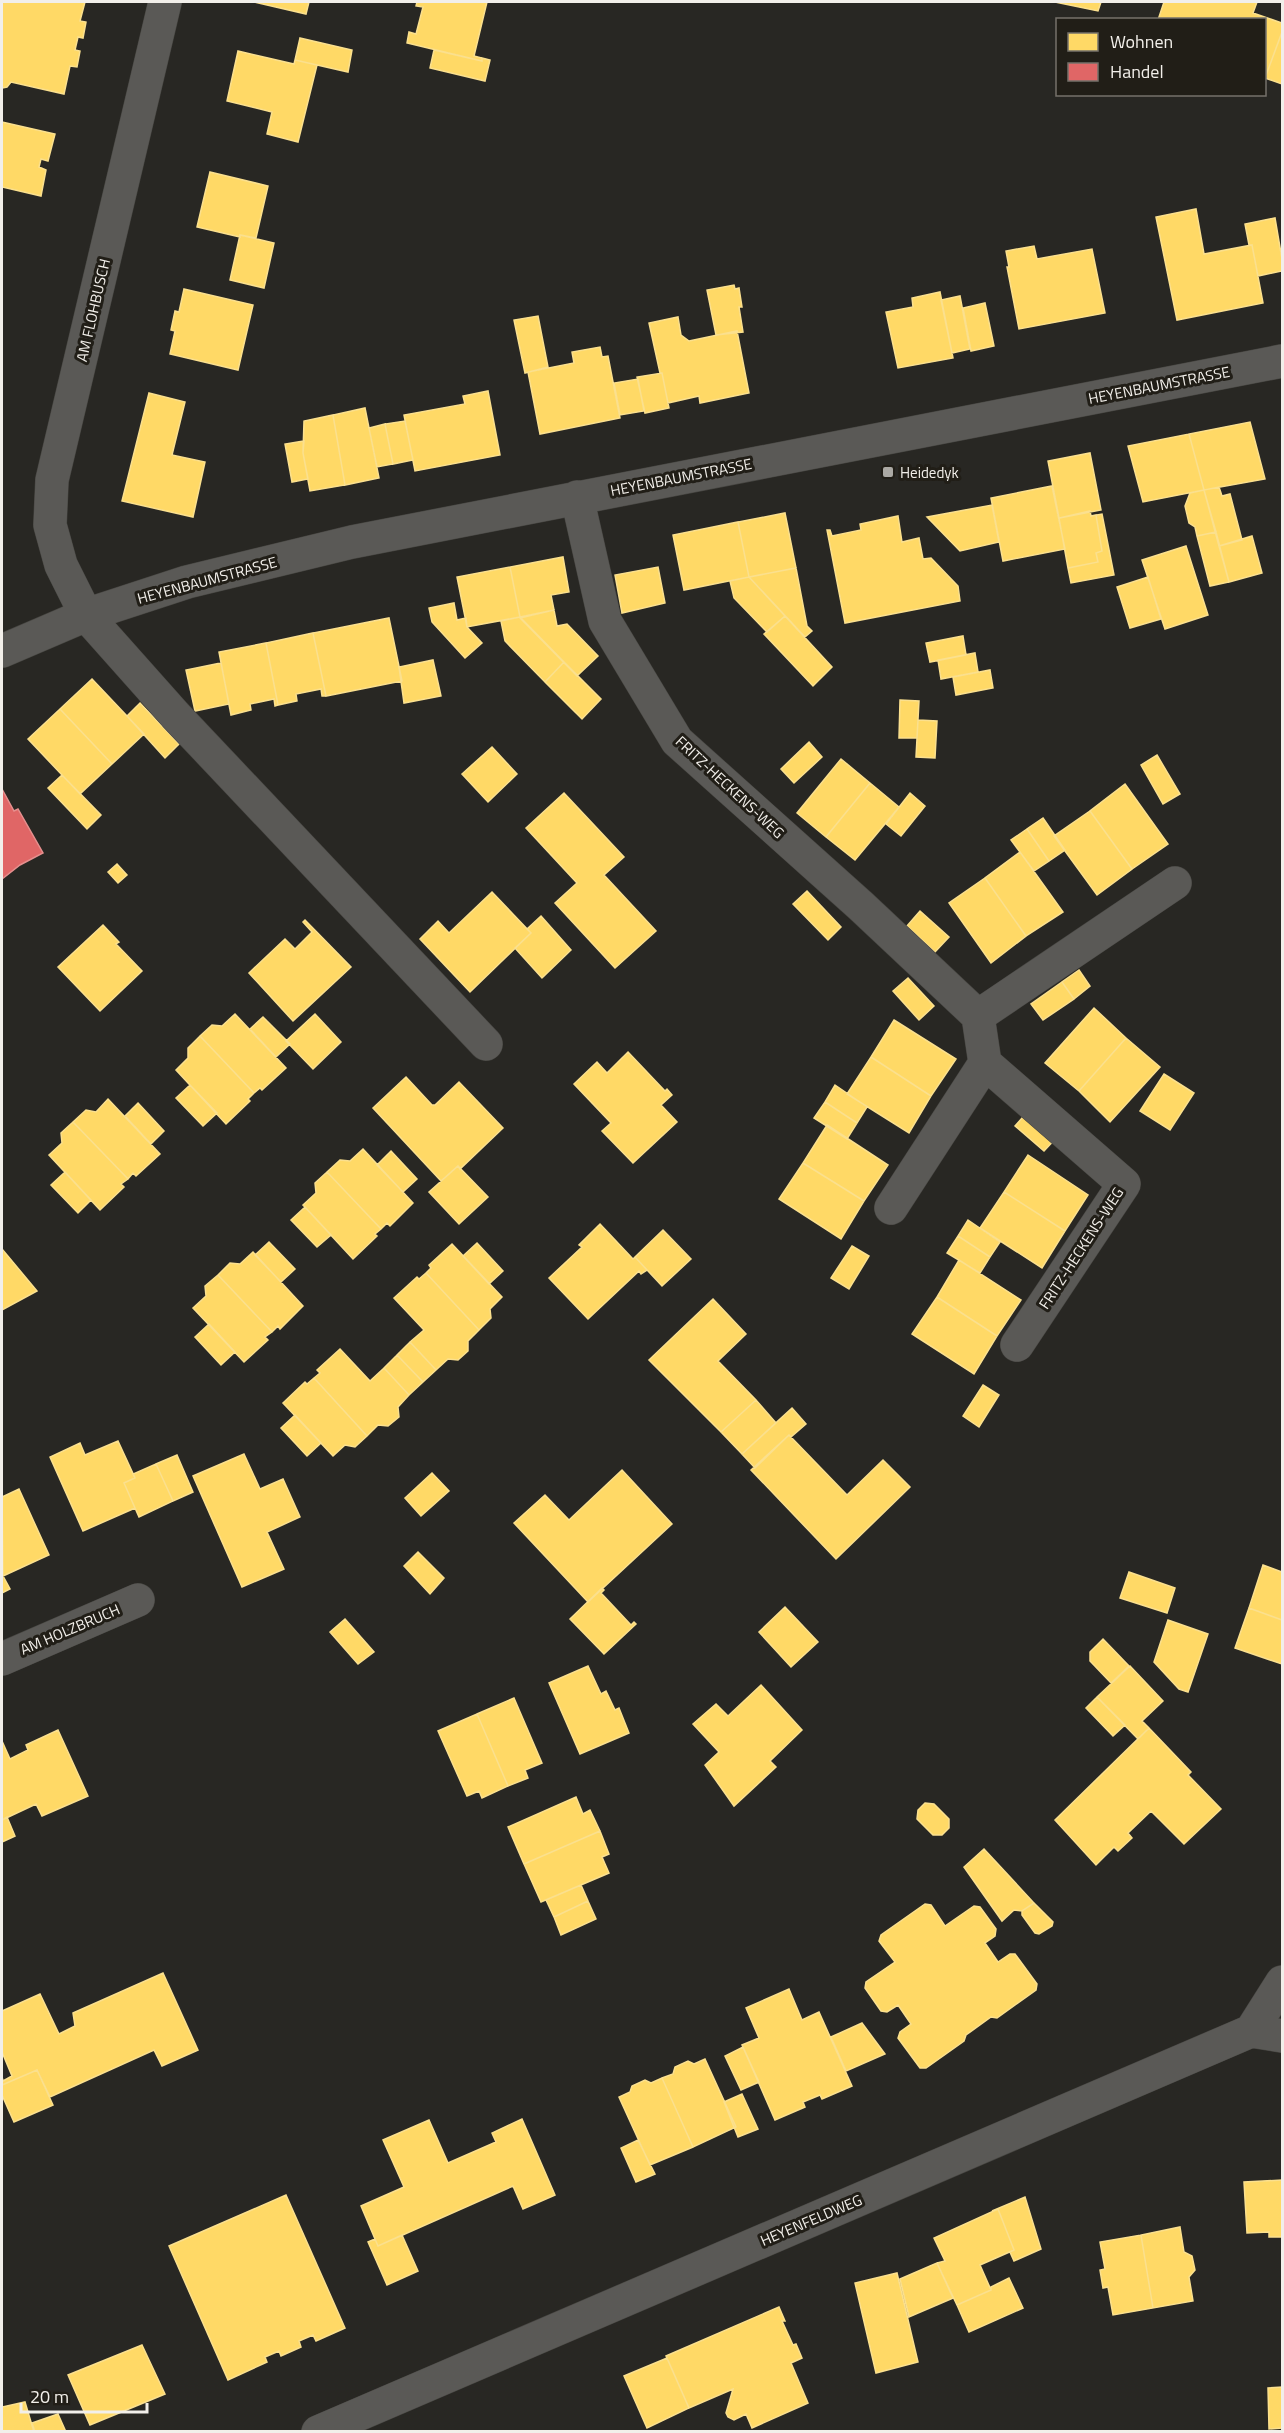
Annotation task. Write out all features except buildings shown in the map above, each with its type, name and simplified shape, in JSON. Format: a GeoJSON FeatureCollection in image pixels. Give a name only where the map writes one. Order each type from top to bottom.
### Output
{"type":"FeatureCollection","features":[{"type":"Feature","properties":{"kind":"street","name":"AM FLOHBUSCH"},"geometry":{"type":"LineString","coordinates":[[86,615],[61,565],[50,525],[52,480],[165,2]]}},
{"type":"Feature","properties":{"kind":"street","name":"HEYENBAUMSTRASSE"},"geometry":{"type":"LineString","coordinates":[[2,651],[86,615],[187,582],[352,542],[1282,361]]}},
{"type":"Feature","properties":{"kind":"street","name":"FRITZ-HECKENS-WEG"},"geometry":{"type":"LineString","coordinates":[[577,497],[605,621],[676,741],[852,898],[978,1016]]}},
{"type":"Feature","properties":{"kind":"street"},"geometry":{"type":"LineString","coordinates":[[86,615],[183,724],[486,1044]]}},
{"type":"Feature","properties":{"kind":"street"},"geometry":{"type":"LineString","coordinates":[[891,1208],[986,1063],[978,1016],[1175,883]]}},
{"type":"Feature","properties":{"kind":"street","name":"FRITZ-HECKENS-WEG"},"geometry":{"type":"LineString","coordinates":[[986,1063],[1124,1184],[1017,1345]]}},
{"type":"Feature","properties":{"kind":"street","name":"AM HOLZBRUCH"},"geometry":{"type":"LineString","coordinates":[[2,1659],[138,1600]]}},
{"type":"Feature","properties":{"kind":"street"},"geometry":{"type":"LineString","coordinates":[[1282,1982],[1251,2031],[1282,2036]]}},
{"type":"Feature","properties":{"kind":"street","name":"HEYENFELDWEG"},"geometry":{"type":"LineString","coordinates":[[318,2432],[1251,2031]]}},
{"type":"Feature","properties":{"kind":"place","name":"Heidedyk"},"geometry":{"type":"Point","coordinates":[888,472]}}]}
